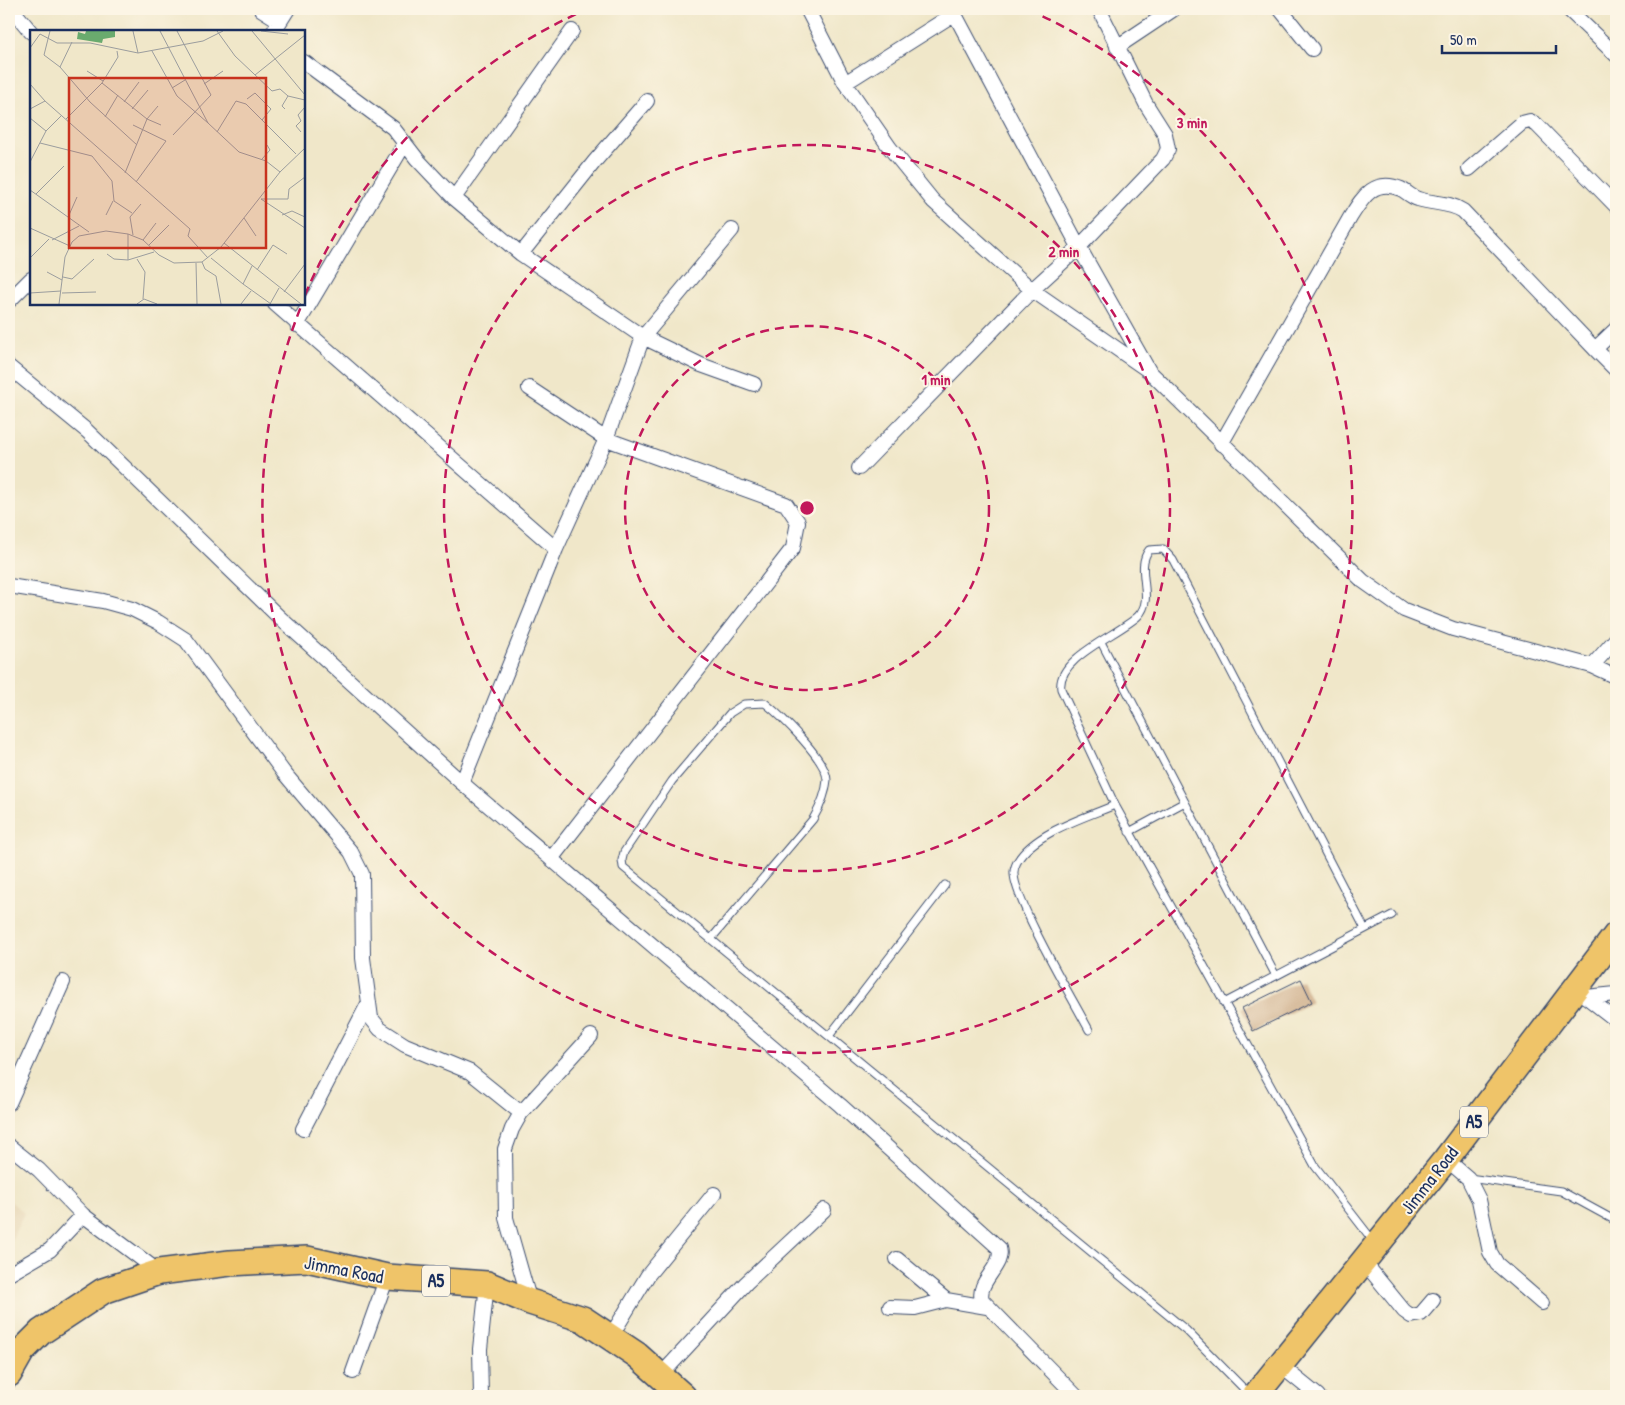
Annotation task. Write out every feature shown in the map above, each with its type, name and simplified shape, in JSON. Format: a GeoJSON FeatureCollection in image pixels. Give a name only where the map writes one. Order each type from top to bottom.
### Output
{"type":"FeatureCollection","features":[{"type":"Feature","properties":{"kind":"highway","name":"Jimma Road"},"geometry":{"type":"LineString","coordinates":[[1253,1396],[1281,1366],[1581,992],[1616,936]]}},
{"type":"Feature","properties":{"kind":"highway","name":"Jimma Road"},"geometry":{"type":"LineString","coordinates":[[9,1374],[22,1350],[34,1338],[81,1303],[103,1291],[159,1272],[230,1263],[307,1259],[387,1277],[486,1284],[530,1302],[583,1319],[637,1354],[683,1396]]}},
{"type":"Feature","properties":{"kind":"street"},"geometry":{"type":"LineString","coordinates":[[12,9],[30,31]]}},
{"type":"Feature","properties":{"kind":"street"},"geometry":{"type":"LineString","coordinates":[[261,9],[278,26],[288,9]]}},
{"type":"Feature","properties":{"kind":"street"},"geometry":{"type":"LineString","coordinates":[[807,9],[845,83],[890,148],[933,202],[1032,290],[1149,371],[1221,444],[1363,581],[1404,610],[1453,629],[1592,666],[1616,677]]}},
{"type":"Feature","properties":{"kind":"street"},"geometry":{"type":"LineString","coordinates":[[859,468],[1032,290],[1080,248],[1163,159],[1168,149],[1165,134],[1146,104],[1099,9]]}},
{"type":"Feature","properties":{"kind":"street"},"geometry":{"type":"LineString","coordinates":[[1117,47],[1174,9]]}},
{"type":"Feature","properties":{"kind":"street"},"geometry":{"type":"LineString","coordinates":[[1280,9],[1312,49]]}},
{"type":"Feature","properties":{"kind":"street"},"geometry":{"type":"LineString","coordinates":[[1568,9],[1616,55]]}},
{"type":"Feature","properties":{"kind":"street"},"geometry":{"type":"LineString","coordinates":[[845,83],[953,11],[1080,248],[1149,371]]}},
{"type":"Feature","properties":{"kind":"street"},"geometry":{"type":"LineString","coordinates":[[454,198],[572,31]]}},
{"type":"Feature","properties":{"kind":"street"},"geometry":{"type":"LineString","coordinates":[[305,63],[393,128],[417,159],[454,198],[521,254],[643,337],[701,365],[754,384]]}},
{"type":"Feature","properties":{"kind":"street"},"geometry":{"type":"LineString","coordinates":[[521,254],[595,161],[647,101]]}},
{"type":"Feature","properties":{"kind":"street"},"geometry":{"type":"LineString","coordinates":[[1469,169],[1522,123],[1530,121],[1537,125],[1616,206]]}},
{"type":"Feature","properties":{"kind":"street"},"geometry":{"type":"LineString","coordinates":[[297,325],[405,144]]}},
{"type":"Feature","properties":{"kind":"street"},"geometry":{"type":"LineString","coordinates":[[1221,444],[1351,216],[1366,193],[1373,189],[1399,188],[1418,199],[1458,207],[1463,210],[1616,370]]}},
{"type":"Feature","properties":{"kind":"street"},"geometry":{"type":"LineString","coordinates":[[462,783],[556,549],[606,439],[643,337],[732,230]]}},
{"type":"Feature","properties":{"kind":"street"},"geometry":{"type":"LineString","coordinates":[[9,301],[30,280]]}},
{"type":"Feature","properties":{"kind":"street"},"geometry":{"type":"LineString","coordinates":[[276,305],[556,549]]}},
{"type":"Feature","properties":{"kind":"street"},"geometry":{"type":"LineString","coordinates":[[1595,349],[1616,329]]}},
{"type":"Feature","properties":{"kind":"street"},"geometry":{"type":"LineString","coordinates":[[9,368],[87,431],[280,618],[462,783],[840,1105],[999,1248],[999,1257],[980,1293],[982,1300],[1076,1396]]}},
{"type":"Feature","properties":{"kind":"street"},"geometry":{"type":"LineString","coordinates":[[528,388],[606,439],[786,504],[798,522],[793,548],[551,859]]}},
{"type":"Feature","properties":{"kind":"street"},"geometry":{"type":"LineString","coordinates":[[9,586],[103,601],[132,610],[158,622],[186,640],[284,772],[351,852],[362,874],[363,958],[371,1018],[380,1030],[405,1045],[470,1072],[520,1113]]}},
{"type":"Feature","properties":{"kind":"street"},"geometry":{"type":"LineString","coordinates":[[1592,666],[1616,640]]}},
{"type":"Feature","properties":{"kind":"street"},"geometry":{"type":"LineString","coordinates":[[9,1103],[63,982]]}},
{"type":"Feature","properties":{"kind":"street"},"geometry":{"type":"LineString","coordinates":[[1581,992],[1616,994]]}},
{"type":"Feature","properties":{"kind":"street"},"geometry":{"type":"LineString","coordinates":[[1581,992],[1616,1020]]}},
{"type":"Feature","properties":{"kind":"street"},"geometry":{"type":"LineString","coordinates":[[304,1129],[368,1004]]}},
{"type":"Feature","properties":{"kind":"street"},"geometry":{"type":"LineString","coordinates":[[530,1302],[506,1218],[505,1149],[520,1113],[591,1036]]}},
{"type":"Feature","properties":{"kind":"street"},"geometry":{"type":"LineString","coordinates":[[9,1146],[39,1170],[83,1215],[159,1272]]}},
{"type":"Feature","properties":{"kind":"street"},"geometry":{"type":"LineString","coordinates":[[1446,1159],[1468,1178],[1479,1200],[1490,1252],[1497,1264],[1542,1303]]}},
{"type":"Feature","properties":{"kind":"street"},"geometry":{"type":"LineString","coordinates":[[611,1336],[648,1275],[714,1194]]}},
{"type":"Feature","properties":{"kind":"street"},"geometry":{"type":"LineString","coordinates":[[660,1376],[746,1284],[824,1210]]}},
{"type":"Feature","properties":{"kind":"street"},"geometry":{"type":"LineString","coordinates":[[9,1274],[50,1250],[83,1215]]}},
{"type":"Feature","properties":{"kind":"street"},"geometry":{"type":"LineString","coordinates":[[1371,1254],[1404,1311],[1411,1316],[1421,1314],[1433,1300]]}},
{"type":"Feature","properties":{"kind":"street"},"geometry":{"type":"LineString","coordinates":[[897,1259],[946,1300]]}},
{"type":"Feature","properties":{"kind":"street"},"geometry":{"type":"LineString","coordinates":[[353,1372],[387,1277]]}},
{"type":"Feature","properties":{"kind":"street"},"geometry":{"type":"LineString","coordinates":[[481,1396],[480,1349],[486,1284]]}},
{"type":"Feature","properties":{"kind":"street"},"geometry":{"type":"LineString","coordinates":[[890,1307],[915,1308],[946,1300],[987,1307]]}},
{"type":"Feature","properties":{"kind":"street"},"geometry":{"type":"LineString","coordinates":[[1281,1366],[1318,1396]]}},
{"type":"Feature","properties":{"kind":"lane"},"geometry":{"type":"LineString","coordinates":[[1366,929],[1173,560],[1163,549],[1149,550],[1142,566],[1145,598],[1140,614],[1069,664],[1059,680],[1060,689],[1115,805],[1315,1166],[1371,1254]]}},
{"type":"Feature","properties":{"kind":"lane"},"geometry":{"type":"LineString","coordinates":[[1102,642],[1276,976]]}},
{"type":"Feature","properties":{"kind":"lane"},"geometry":{"type":"LineString","coordinates":[[711,939],[813,819],[821,805],[827,778],[824,766],[780,714],[765,703],[744,704],[730,713],[672,781],[624,852],[623,867],[1186,1330],[1253,1396]]}},
{"type":"Feature","properties":{"kind":"lane"},"geometry":{"type":"LineString","coordinates":[[1130,832],[1185,802]]}},
{"type":"Feature","properties":{"kind":"lane"},"geometry":{"type":"LineString","coordinates":[[1089,1030],[1034,925],[1018,889],[1014,873],[1016,862],[1024,852],[1050,832],[1115,805]]}},
{"type":"Feature","properties":{"kind":"lane"},"geometry":{"type":"LineString","coordinates":[[829,1036],[945,884]]}},
{"type":"Feature","properties":{"kind":"lane"},"geometry":{"type":"LineString","coordinates":[[1224,1003],[1392,916]]}},
{"type":"Feature","properties":{"kind":"lane"},"geometry":{"type":"LineString","coordinates":[[1468,1178],[1561,1191],[1616,1221]]}},
{"type":"Feature","properties":{"kind":"shaded area"},"geometry":{"type":"Polygon","coordinates":[[[9,1200],[24,1213],[9,1245],[9,1200]]]}},
{"type":"Feature","properties":{"kind":"building"},"geometry":{"type":"Polygon","coordinates":[[[1301,979],[1312,1002],[1253,1031],[1242,1008],[1301,979]]]}}]}
